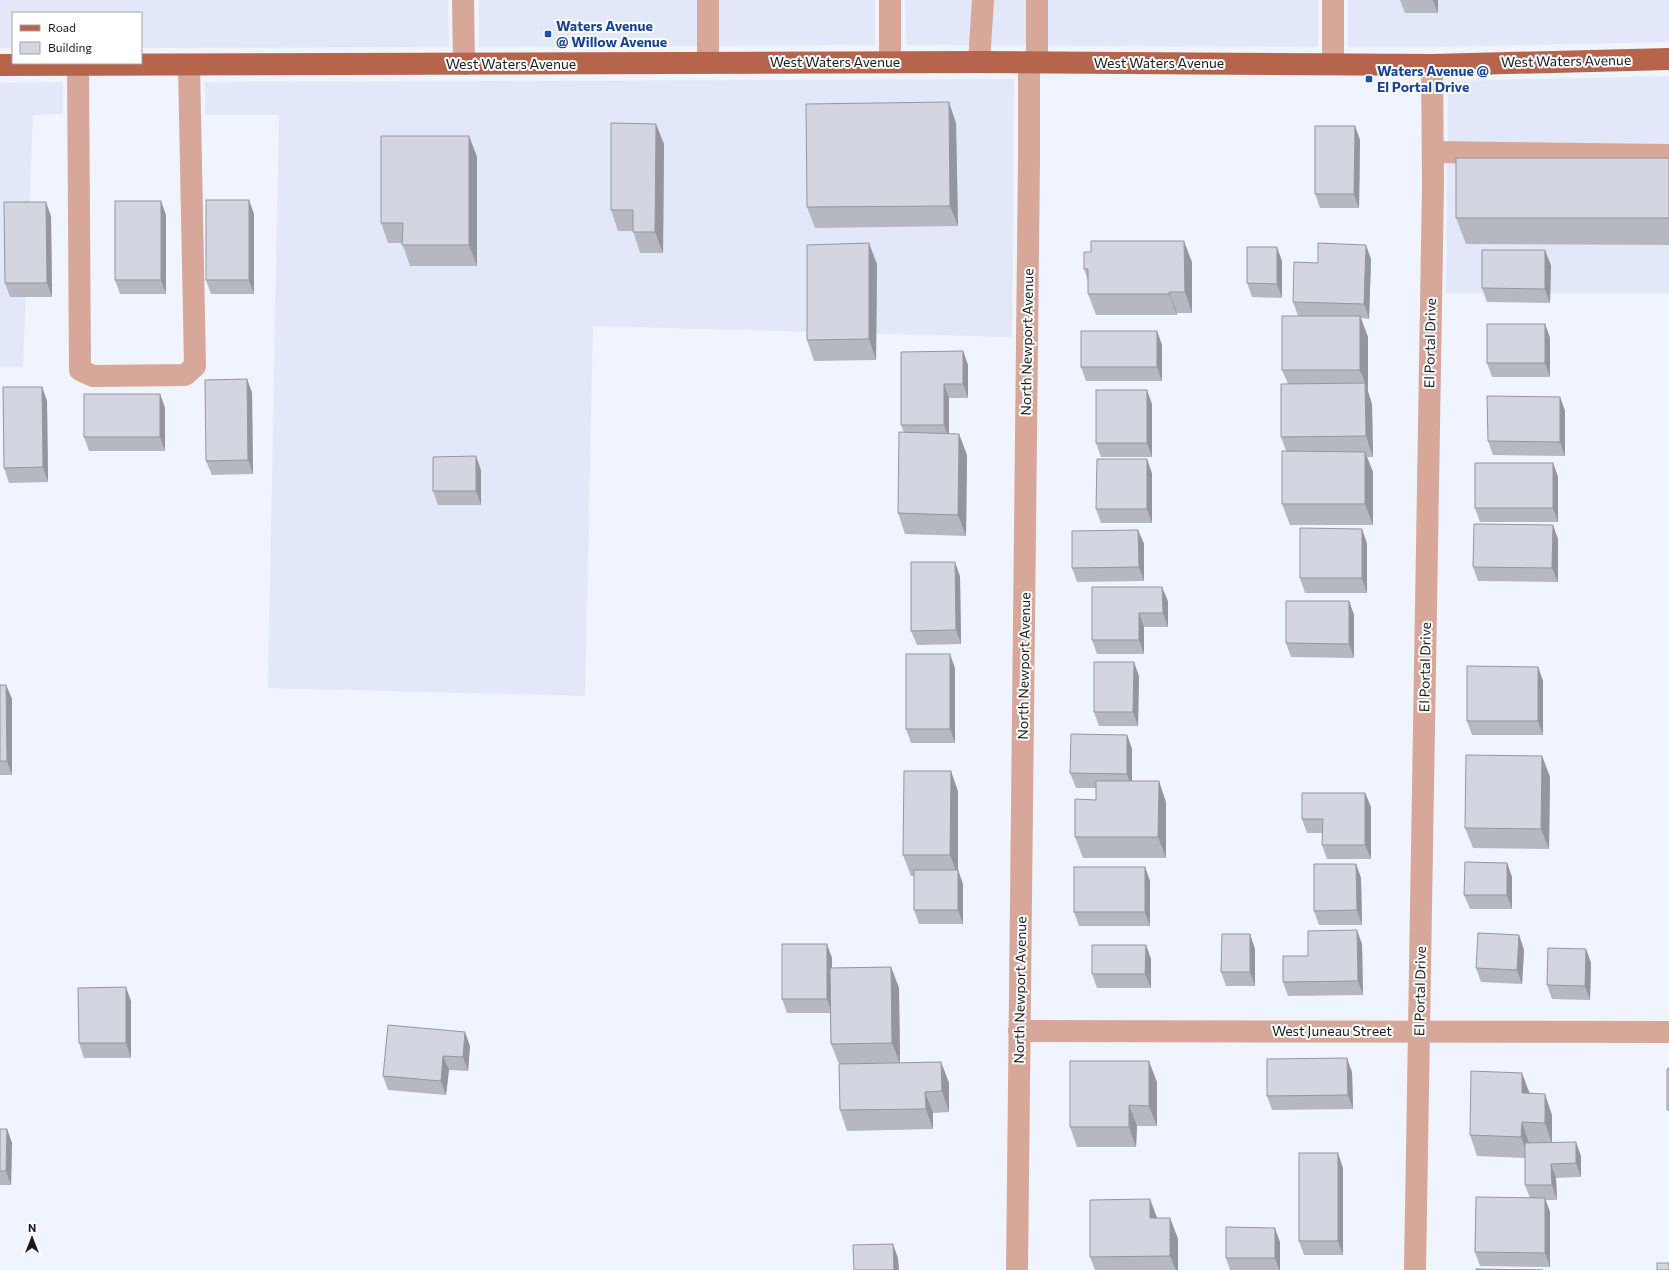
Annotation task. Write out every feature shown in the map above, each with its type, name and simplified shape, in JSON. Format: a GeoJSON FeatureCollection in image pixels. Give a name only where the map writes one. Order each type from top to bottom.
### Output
{"type":"FeatureCollection","features":[{"type":"Feature","properties":{"kind":"main road","name":"West Waters Avenue"},"geometry":{"type":"LineString","coordinates":[[0,65],[1033,62],[1432,65],[1669,59]]}},
{"type":"Feature","properties":{"kind":"street"},"geometry":{"type":"LineString","coordinates":[[463,0],[464,64]]}},
{"type":"Feature","properties":{"kind":"street"},"geometry":{"type":"LineString","coordinates":[[708,0],[708,63]]}},
{"type":"Feature","properties":{"kind":"street"},"geometry":{"type":"LineString","coordinates":[[890,0],[890,62]]}},
{"type":"Feature","properties":{"kind":"street"},"geometry":{"type":"LineString","coordinates":[[979,62],[983,0]]}},
{"type":"Feature","properties":{"kind":"street","name":"North Newport Avenue"},"geometry":{"type":"LineString","coordinates":[[1017,1270],[1029,190],[1033,62],[1037,0]]}},
{"type":"Feature","properties":{"kind":"street"},"geometry":{"type":"LineString","coordinates":[[1333,0],[1333,64]]}},
{"type":"Feature","properties":{"kind":"street"},"geometry":{"type":"LineString","coordinates":[[78,65],[80,370],[93,376],[184,374],[194,366],[189,65]]}},
{"type":"Feature","properties":{"kind":"street","name":"El Portal Drive"},"geometry":{"type":"LineString","coordinates":[[1415,1270],[1433,152],[1432,65]]}},
{"type":"Feature","properties":{"kind":"street"},"geometry":{"type":"LineString","coordinates":[[1433,152],[1669,155]]}},
{"type":"Feature","properties":{"kind":"street","name":"West Juneau Street"},"geometry":{"type":"LineString","coordinates":[[1019,1031],[1669,1032]]}},
{"type":"Feature","properties":{"kind":"shaded area"},"geometry":{"type":"Polygon","coordinates":[[[0,0],[448,0],[449,47],[142,48],[142,12],[12,12],[12,48],[0,48],[0,0]]]}},
{"type":"Feature","properties":{"kind":"shaded area"},"geometry":{"type":"Polygon","coordinates":[[[479,0],[875,0],[875,45],[479,47],[479,0]]]}},
{"type":"Feature","properties":{"kind":"shaded area"},"geometry":{"type":"Polygon","coordinates":[[[905,0],[1318,0],[1318,47],[906,45],[905,0]]]}},
{"type":"Feature","properties":{"kind":"shaded area"},"geometry":{"type":"Polygon","coordinates":[[[1348,0],[1669,0],[1669,42],[1432,47],[1348,47],[1348,0]]]}},
{"type":"Feature","properties":{"kind":"shaded area"},"geometry":{"type":"Polygon","coordinates":[[[1669,76],[1669,293],[1446,293],[1448,81],[1669,76]]]}},
{"type":"Feature","properties":{"kind":"shaded area"},"geometry":{"type":"Polygon","coordinates":[[[1014,79],[1012,337],[593,326],[585,696],[268,688],[279,115],[205,115],[205,82],[1014,79]]]}},
{"type":"Feature","properties":{"kind":"shaded area"},"geometry":{"type":"Polygon","coordinates":[[[63,82],[63,114],[33,115],[23,367],[0,367],[0,83],[63,82]]]}},
{"type":"Feature","properties":{"kind":"building"},"geometry":{"type":"Polygon","coordinates":[[[949,102],[950,206],[807,207],[806,104],[949,102]]]}},
{"type":"Feature","properties":{"kind":"building"},"geometry":{"type":"Polygon","coordinates":[[[611,123],[656,124],[655,232],[633,232],[633,210],[611,210],[611,123]]]}},
{"type":"Feature","properties":{"kind":"building"},"geometry":{"type":"Polygon","coordinates":[[[1315,126],[1355,126],[1354,194],[1315,194],[1315,126]]]}},
{"type":"Feature","properties":{"kind":"building"},"geometry":{"type":"Polygon","coordinates":[[[381,136],[469,136],[469,245],[402,245],[403,223],[381,223],[381,136]]]}},
{"type":"Feature","properties":{"kind":"building"},"geometry":{"type":"Polygon","coordinates":[[[1456,158],[1669,158],[1669,218],[1456,218],[1456,158]]]}},
{"type":"Feature","properties":{"kind":"building"},"geometry":{"type":"Polygon","coordinates":[[[206,200],[249,200],[249,280],[206,280],[206,200]]]}},
{"type":"Feature","properties":{"kind":"building"},"geometry":{"type":"Polygon","coordinates":[[[115,201],[161,201],[161,280],[115,280],[115,201]]]}},
{"type":"Feature","properties":{"kind":"building"},"geometry":{"type":"Polygon","coordinates":[[[4,202],[46,202],[47,283],[5,283],[4,202]]]}},
{"type":"Feature","properties":{"kind":"building"},"geometry":{"type":"Polygon","coordinates":[[[1091,241],[1184,241],[1185,292],[1169,292],[1169,294],[1088,294],[1088,269],[1084,269],[1084,252],[1091,252],[1091,241]]]}},
{"type":"Feature","properties":{"kind":"building"},"geometry":{"type":"Polygon","coordinates":[[[869,243],[869,339],[807,340],[807,245],[869,243]]]}},
{"type":"Feature","properties":{"kind":"building"},"geometry":{"type":"Polygon","coordinates":[[[1318,243],[1366,245],[1364,304],[1293,302],[1294,262],[1318,263],[1318,243]]]}},
{"type":"Feature","properties":{"kind":"building"},"geometry":{"type":"Polygon","coordinates":[[[1247,247],[1277,247],[1277,284],[1247,283],[1247,247]]]}},
{"type":"Feature","properties":{"kind":"building"},"geometry":{"type":"Polygon","coordinates":[[[1482,250],[1545,250],[1545,289],[1482,288],[1482,250]]]}},
{"type":"Feature","properties":{"kind":"building"},"geometry":{"type":"Polygon","coordinates":[[[1282,316],[1360,316],[1360,370],[1282,370],[1282,316]]]}},
{"type":"Feature","properties":{"kind":"building"},"geometry":{"type":"Polygon","coordinates":[[[1487,324],[1545,324],[1545,363],[1487,363],[1487,324]]]}},
{"type":"Feature","properties":{"kind":"building"},"geometry":{"type":"Polygon","coordinates":[[[1081,331],[1157,331],[1157,367],[1081,367],[1081,331]]]}},
{"type":"Feature","properties":{"kind":"building"},"geometry":{"type":"Polygon","coordinates":[[[963,351],[963,384],[944,384],[944,425],[901,425],[901,352],[963,351]]]}},
{"type":"Feature","properties":{"kind":"building"},"geometry":{"type":"Polygon","coordinates":[[[247,379],[248,460],[206,461],[205,380],[247,379]]]}},
{"type":"Feature","properties":{"kind":"building"},"geometry":{"type":"Polygon","coordinates":[[[1365,383],[1366,436],[1281,437],[1281,384],[1365,383]]]}},
{"type":"Feature","properties":{"kind":"building"},"geometry":{"type":"Polygon","coordinates":[[[3,387],[42,387],[43,467],[4,468],[3,387]]]}},
{"type":"Feature","properties":{"kind":"building"},"geometry":{"type":"Polygon","coordinates":[[[1096,390],[1147,390],[1147,443],[1096,443],[1096,390]]]}},
{"type":"Feature","properties":{"kind":"building"},"geometry":{"type":"Polygon","coordinates":[[[84,394],[160,394],[160,437],[84,437],[84,394]]]}},
{"type":"Feature","properties":{"kind":"building"},"geometry":{"type":"Polygon","coordinates":[[[1487,396],[1560,397],[1560,442],[1488,441],[1487,396]]]}},
{"type":"Feature","properties":{"kind":"building"},"geometry":{"type":"Polygon","coordinates":[[[899,432],[959,434],[958,515],[898,513],[899,432]]]}},
{"type":"Feature","properties":{"kind":"building"},"geometry":{"type":"Polygon","coordinates":[[[1282,451],[1365,452],[1365,504],[1282,504],[1282,451]]]}},
{"type":"Feature","properties":{"kind":"building"},"geometry":{"type":"Polygon","coordinates":[[[476,456],[476,491],[433,491],[433,457],[476,456]]]}},
{"type":"Feature","properties":{"kind":"building"},"geometry":{"type":"Polygon","coordinates":[[[1097,459],[1147,459],[1147,509],[1096,509],[1097,459]]]}},
{"type":"Feature","properties":{"kind":"building"},"geometry":{"type":"Polygon","coordinates":[[[1475,463],[1553,463],[1553,508],[1475,508],[1475,463]]]}},
{"type":"Feature","properties":{"kind":"building"},"geometry":{"type":"Polygon","coordinates":[[[1474,524],[1553,525],[1552,568],[1473,567],[1474,524]]]}},
{"type":"Feature","properties":{"kind":"building"},"geometry":{"type":"Polygon","coordinates":[[[1300,528],[1362,529],[1362,578],[1300,578],[1300,528]]]}},
{"type":"Feature","properties":{"kind":"building"},"geometry":{"type":"Polygon","coordinates":[[[1138,530],[1139,567],[1072,568],[1072,531],[1138,530]]]}},
{"type":"Feature","properties":{"kind":"building"},"geometry":{"type":"Polygon","coordinates":[[[911,562],[955,562],[956,630],[911,631],[911,562]]]}},
{"type":"Feature","properties":{"kind":"building"},"geometry":{"type":"Polygon","coordinates":[[[1092,587],[1162,587],[1163,613],[1139,613],[1139,640],[1092,640],[1092,587]]]}},
{"type":"Feature","properties":{"kind":"building"},"geometry":{"type":"Polygon","coordinates":[[[1286,601],[1349,601],[1349,644],[1286,643],[1286,601]]]}},
{"type":"Feature","properties":{"kind":"building"},"geometry":{"type":"Polygon","coordinates":[[[906,654],[950,654],[950,729],[906,729],[906,654]]]}},
{"type":"Feature","properties":{"kind":"building"},"geometry":{"type":"Polygon","coordinates":[[[1094,662],[1134,662],[1133,712],[1094,712],[1094,662]]]}},
{"type":"Feature","properties":{"kind":"building"},"geometry":{"type":"Polygon","coordinates":[[[1467,666],[1538,667],[1538,721],[1467,721],[1467,666]]]}},
{"type":"Feature","properties":{"kind":"building"},"geometry":{"type":"Polygon","coordinates":[[[0,685],[6,685],[7,761],[0,761],[0,685]]]}},
{"type":"Feature","properties":{"kind":"building"},"geometry":{"type":"Polygon","coordinates":[[[1071,734],[1127,735],[1127,774],[1070,773],[1071,734]]]}},
{"type":"Feature","properties":{"kind":"building"},"geometry":{"type":"Polygon","coordinates":[[[1466,755],[1542,756],[1541,829],[1465,828],[1466,755]]]}},
{"type":"Feature","properties":{"kind":"building"},"geometry":{"type":"Polygon","coordinates":[[[904,771],[951,771],[950,855],[903,855],[904,771]]]}},
{"type":"Feature","properties":{"kind":"building"},"geometry":{"type":"Polygon","coordinates":[[[1096,781],[1159,781],[1158,837],[1075,837],[1075,799],[1096,800],[1096,781]]]}},
{"type":"Feature","properties":{"kind":"building"},"geometry":{"type":"Polygon","coordinates":[[[1302,793],[1365,793],[1365,845],[1322,845],[1323,819],[1302,819],[1302,793]]]}},
{"type":"Feature","properties":{"kind":"building"},"geometry":{"type":"Polygon","coordinates":[[[1465,862],[1507,863],[1507,895],[1464,895],[1465,862]]]}},
{"type":"Feature","properties":{"kind":"building"},"geometry":{"type":"Polygon","coordinates":[[[1314,864],[1356,864],[1357,910],[1314,911],[1314,864]]]}},
{"type":"Feature","properties":{"kind":"building"},"geometry":{"type":"Polygon","coordinates":[[[1074,867],[1145,867],[1145,912],[1074,912],[1074,867]]]}},
{"type":"Feature","properties":{"kind":"building"},"geometry":{"type":"Polygon","coordinates":[[[914,870],[958,870],[958,910],[914,910],[914,870]]]}},
{"type":"Feature","properties":{"kind":"building"},"geometry":{"type":"Polygon","coordinates":[[[1357,930],[1358,981],[1283,982],[1283,956],[1308,956],[1308,931],[1357,930]]]}},
{"type":"Feature","properties":{"kind":"building"},"geometry":{"type":"Polygon","coordinates":[[[1478,933],[1519,935],[1517,970],[1476,968],[1478,933]]]}},
{"type":"Feature","properties":{"kind":"building"},"geometry":{"type":"Polygon","coordinates":[[[1222,934],[1250,934],[1250,972],[1221,972],[1222,934]]]}},
{"type":"Feature","properties":{"kind":"building"},"geometry":{"type":"Polygon","coordinates":[[[782,944],[827,944],[827,999],[782,999],[782,944]]]}},
{"type":"Feature","properties":{"kind":"building"},"geometry":{"type":"Polygon","coordinates":[[[1092,945],[1146,945],[1145,974],[1092,974],[1092,945]]]}},
{"type":"Feature","properties":{"kind":"building"},"geometry":{"type":"Polygon","coordinates":[[[1548,948],[1586,949],[1585,986],[1547,985],[1548,948]]]}},
{"type":"Feature","properties":{"kind":"building"},"geometry":{"type":"Polygon","coordinates":[[[891,967],[892,1043],[831,1044],[830,968],[891,967]]]}},
{"type":"Feature","properties":{"kind":"building"},"geometry":{"type":"Polygon","coordinates":[[[126,987],[126,1043],[79,1043],[78,988],[126,987]]]}},
{"type":"Feature","properties":{"kind":"building"},"geometry":{"type":"Polygon","coordinates":[[[388,1025],[465,1032],[463,1057],[443,1056],[441,1081],[383,1076],[388,1025]]]}},
{"type":"Feature","properties":{"kind":"building"},"geometry":{"type":"Polygon","coordinates":[[[1347,1058],[1348,1095],[1267,1096],[1267,1059],[1347,1058]]]}},
{"type":"Feature","properties":{"kind":"building"},"geometry":{"type":"Polygon","coordinates":[[[1070,1061],[1149,1061],[1149,1106],[1129,1105],[1129,1127],[1070,1127],[1070,1061]]]}},
{"type":"Feature","properties":{"kind":"building"},"geometry":{"type":"Polygon","coordinates":[[[941,1062],[942,1091],[925,1092],[926,1109],[840,1110],[839,1064],[941,1062]]]}},
{"type":"Feature","properties":{"kind":"building"},"geometry":{"type":"Polygon","coordinates":[[[1669,1068],[1669,1110],[1667,1110],[1667,1069],[1669,1068]]]}},
{"type":"Feature","properties":{"kind":"building"},"geometry":{"type":"Polygon","coordinates":[[[1471,1071],[1522,1073],[1522,1093],[1545,1094],[1545,1123],[1522,1122],[1521,1137],[1470,1135],[1471,1071]]]}},
{"type":"Feature","properties":{"kind":"building"},"geometry":{"type":"Polygon","coordinates":[[[0,1129],[7,1129],[6,1171],[0,1171],[0,1129]]]}},
{"type":"Feature","properties":{"kind":"building"},"geometry":{"type":"Polygon","coordinates":[[[1576,1142],[1576,1163],[1551,1164],[1552,1185],[1525,1185],[1525,1143],[1576,1142]]]}},
{"type":"Feature","properties":{"kind":"building"},"geometry":{"type":"Polygon","coordinates":[[[1299,1153],[1338,1153],[1338,1241],[1299,1241],[1299,1153]]]}},
{"type":"Feature","properties":{"kind":"building"},"geometry":{"type":"Polygon","coordinates":[[[1476,1197],[1545,1198],[1545,1253],[1475,1252],[1476,1197]]]}},
{"type":"Feature","properties":{"kind":"building"},"geometry":{"type":"Polygon","coordinates":[[[1150,1199],[1150,1218],[1170,1218],[1170,1256],[1090,1257],[1090,1200],[1150,1199]]]}},
{"type":"Feature","properties":{"kind":"building"},"geometry":{"type":"Polygon","coordinates":[[[1226,1227],[1275,1228],[1275,1258],[1226,1258],[1226,1227]]]}},
{"type":"Feature","properties":{"kind":"building"},"geometry":{"type":"Polygon","coordinates":[[[893,1244],[894,1270],[854,1270],[853,1245],[893,1244]]]}},
{"type":"Feature","properties":{"kind":"building"},"geometry":{"type":"Polygon","coordinates":[[[1657,1263],[1669,1263],[1669,1270],[1657,1270],[1657,1263]]]}},
{"type":"Feature","properties":{"kind":"building"},"geometry":{"type":"Polygon","coordinates":[[[1476,1269],[1543,1270],[1476,1270],[1476,1269]]]}},
{"type":"Feature","properties":{"kind":"place","name":"Waters Avenue @ Willow Avenue"},"geometry":{"type":"Point","coordinates":[548,34]}},
{"type":"Feature","properties":{"kind":"place","name":"Waters Avenue @ El Portal Drive"},"geometry":{"type":"Point","coordinates":[1369,79]}}]}
